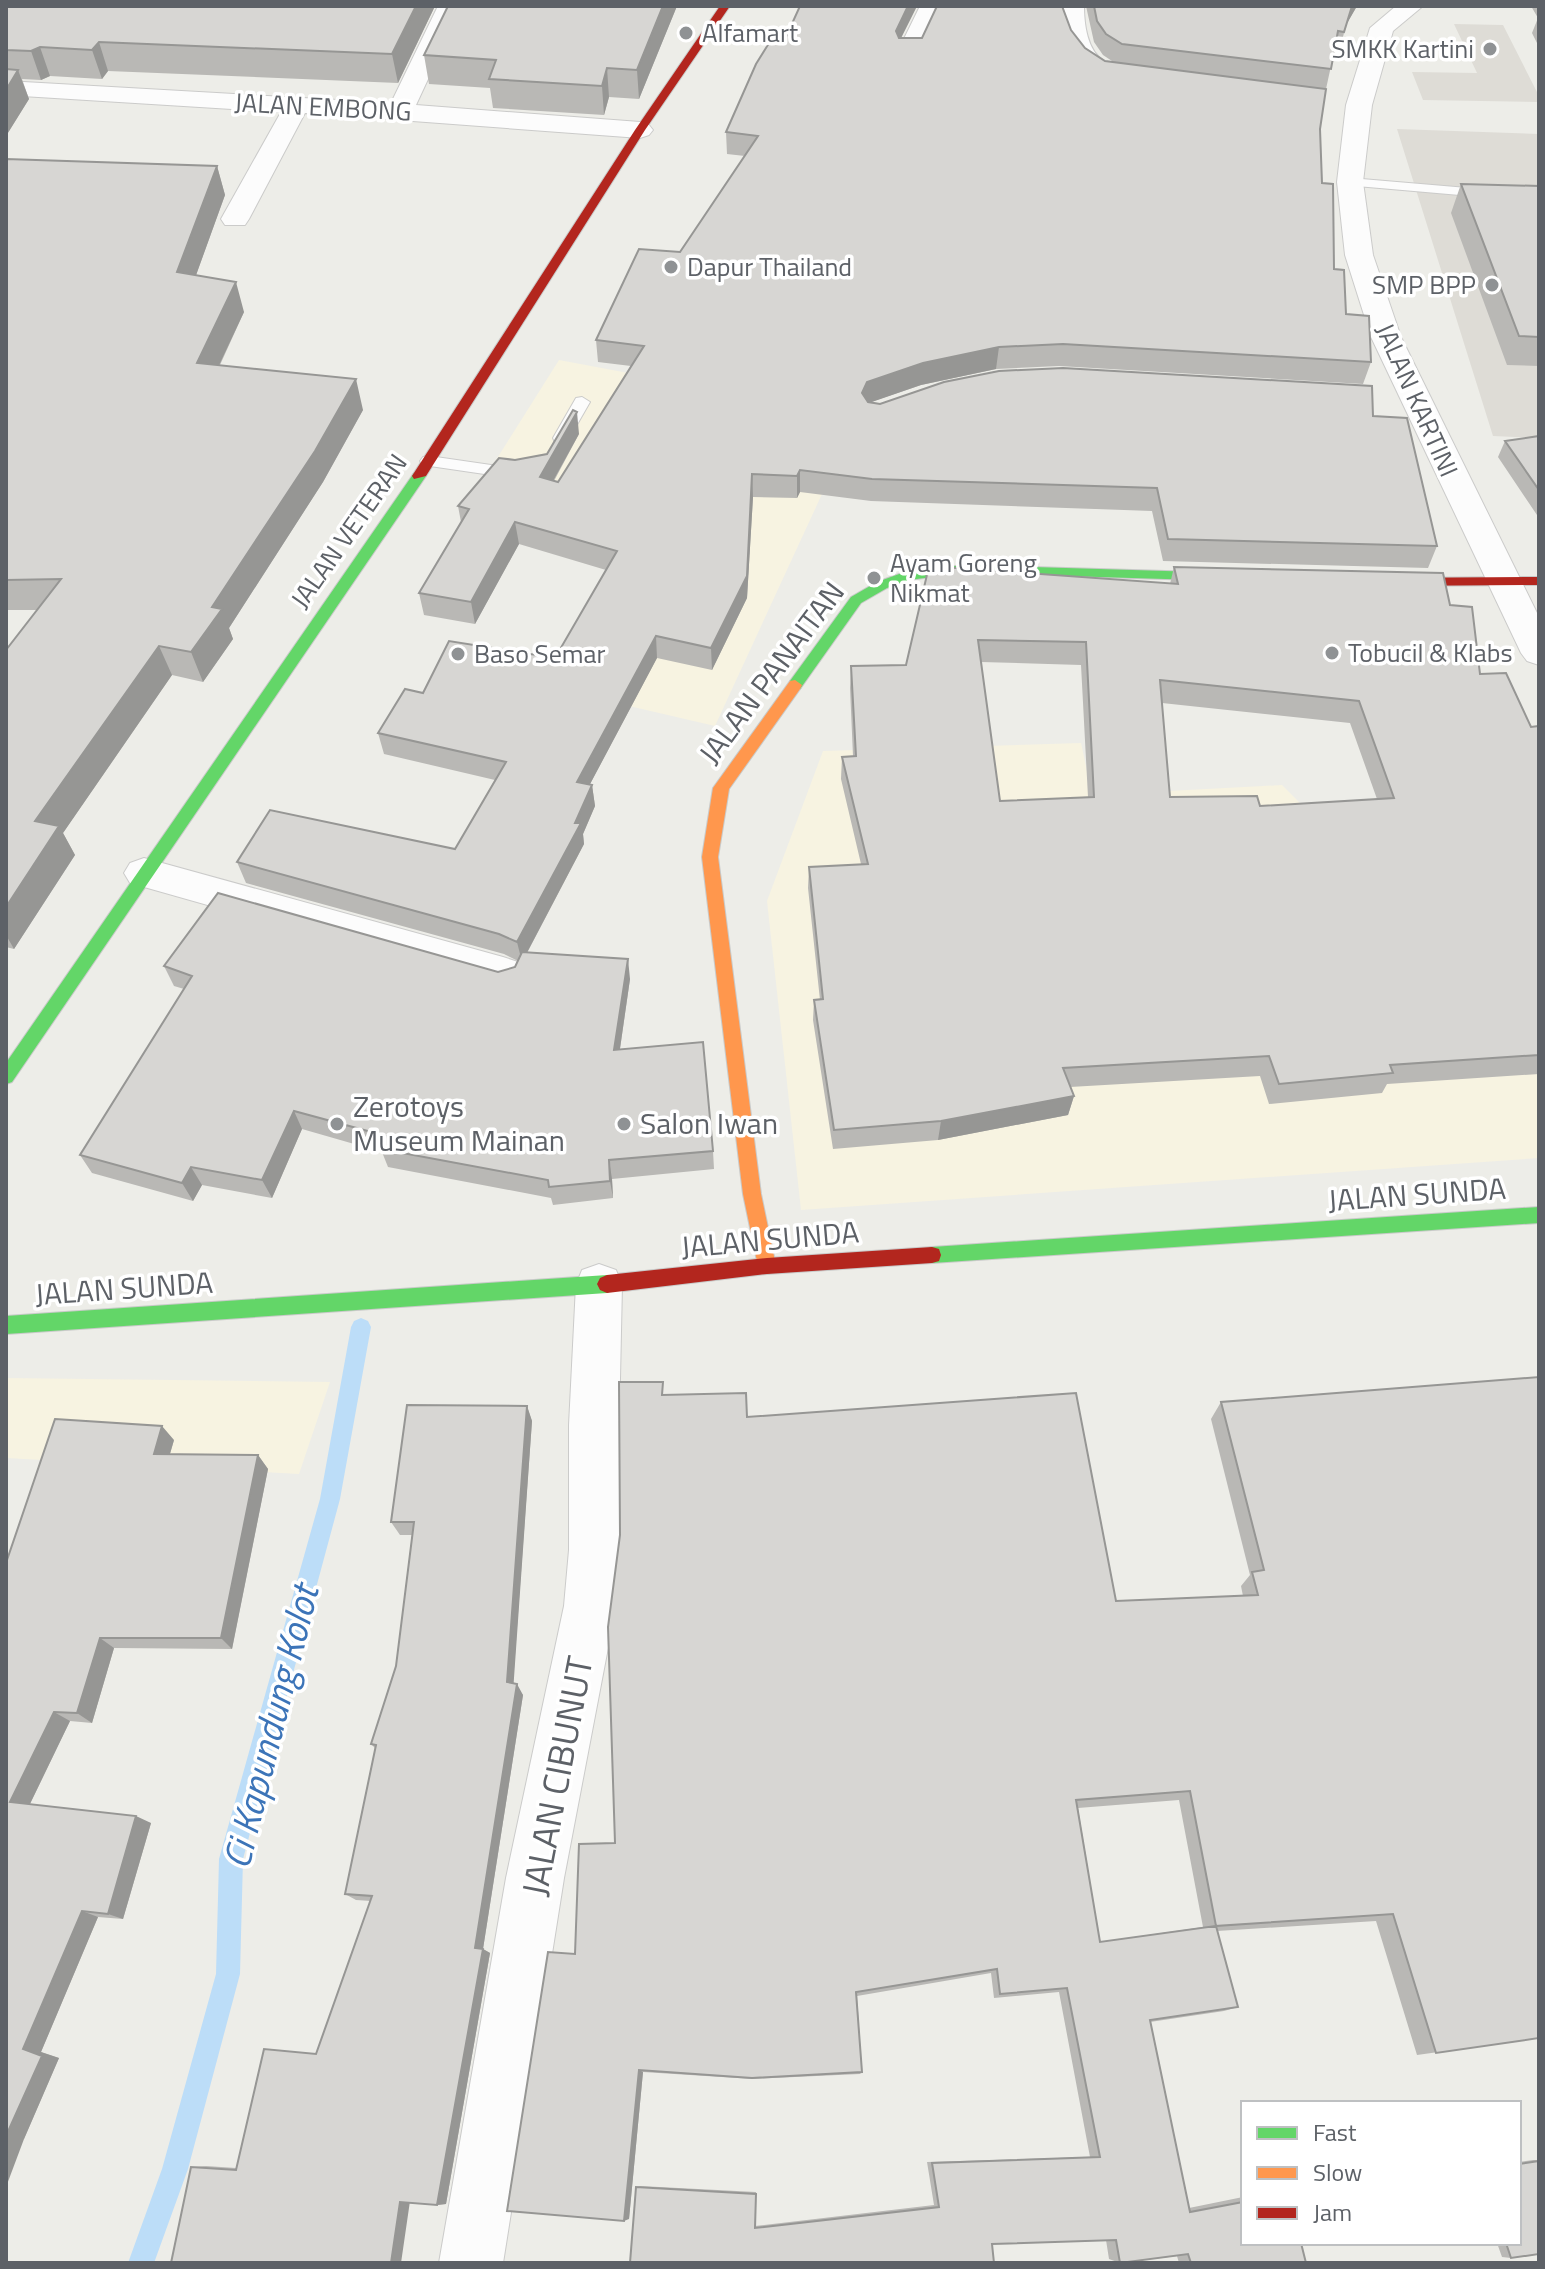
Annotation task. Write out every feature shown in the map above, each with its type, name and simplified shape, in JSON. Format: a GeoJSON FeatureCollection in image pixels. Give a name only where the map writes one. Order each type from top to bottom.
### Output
{"type":"FeatureCollection","features":[{"type":"Feature","properties":{"kind":"street"},"geometry":{"type":"LineString","coordinates":[[400,111],[450,6]]}},
{"type":"Feature","properties":{"kind":"street","name":"JALAN VETERAN"},"geometry":{"type":"LineString","coordinates":[[6,1077],[429,461],[640,130],[725,6]]}},
{"type":"Feature","properties":{"kind":"street"},"geometry":{"type":"LineString","coordinates":[[909,53],[932,6]]}},
{"type":"Feature","properties":{"kind":"street"},"geometry":{"type":"LineString","coordinates":[[1072,6],[1072,28],[1089,63],[1112,75],[1135,79]]}},
{"type":"Feature","properties":{"kind":"street","name":"JALAN KARTINI"},"geometry":{"type":"LineString","coordinates":[[1411,6],[1382,28],[1359,105],[1350,182],[1359,255],[1386,337],[1414,399],[1539,653]]}},
{"type":"Feature","properties":{"kind":"street","name":"JALAN EMBONG"},"geometry":{"type":"LineString","coordinates":[[6,88],[400,111],[640,130]]}},
{"type":"Feature","properties":{"kind":"street"},"geometry":{"type":"LineString","coordinates":[[1329,102],[1359,105]]}},
{"type":"Feature","properties":{"kind":"street"},"geometry":{"type":"LineString","coordinates":[[235,219],[297,105]]}},
{"type":"Feature","properties":{"kind":"street"},"geometry":{"type":"LineString","coordinates":[[1384,397],[1414,399]]}},
{"type":"Feature","properties":{"kind":"street","name":"JALAN PANAITAN"},"geometry":{"type":"LineString","coordinates":[[767,1266],[752,1194],[710,857],[721,788],[856,600],[882,582],[931,571],[963,569],[1247,578]]}},
{"type":"Feature","properties":{"kind":"street"},"geometry":{"type":"LineString","coordinates":[[1373,582],[1539,581]]}},
{"type":"Feature","properties":{"kind":"street"},"geometry":{"type":"LineString","coordinates":[[144,873],[503,973]]}},
{"type":"Feature","properties":{"kind":"street","name":"JALAN SUNDA"},"geometry":{"type":"LineString","coordinates":[[6,1325],[599,1285],[767,1266],[1539,1215]]}},
{"type":"Feature","properties":{"kind":"street","name":"JALAN CIBUNUT"},"geometry":{"type":"LineString","coordinates":[[471,2263],[535,1878],[590,1606],[595,1550],[594,1425],[599,1285]]}},
{"type":"Feature","properties":{"kind":"lane"},"geometry":{"type":"LineString","coordinates":[[1350,182],[1539,198]]}},
{"type":"Feature","properties":{"kind":"lane"},"geometry":{"type":"LineString","coordinates":[[551,456],[582,402]]}},
{"type":"Feature","properties":{"kind":"lane"},"geometry":{"type":"LineString","coordinates":[[429,461],[518,474],[531,473]]}},
{"type":"Feature","properties":{"kind":"shaded area","name":"SMKK Kartini"},"geometry":{"type":"Polygon","coordinates":[[[1454,24],[1503,25],[1539,96],[1539,102],[1423,100],[1412,72],[1477,73],[1454,24]]]}},
{"type":"Feature","properties":{"kind":"shaded area","name":"SMP BPP"},"geometry":{"type":"Polygon","coordinates":[[[1397,129],[1539,134],[1539,438],[1493,436],[1397,129]]]}},
{"type":"Feature","properties":{"kind":"shaded area"},"geometry":{"type":"Polygon","coordinates":[[[559,360],[858,416],[715,726],[556,689],[657,517],[484,479],[559,360]]]}},
{"type":"Feature","properties":{"kind":"shaded area"},"geometry":{"type":"Polygon","coordinates":[[[1081,743],[1092,795],[1282,785],[1313,816],[1539,868],[1539,1158],[801,1210],[767,901],[823,751],[1081,743]]]}},
{"type":"Feature","properties":{"kind":"shaded area"},"geometry":{"type":"Polygon","coordinates":[[[6,1378],[330,1382],[299,1474],[6,1458],[6,1378]]]}},
{"type":"Feature","properties":{"kind":"building"},"geometry":{"type":"Polygon","coordinates":[[[6,6],[416,6],[392,54],[99,42],[92,50],[40,47],[31,51],[6,50],[6,6]]]}},
{"type":"Feature","properties":{"kind":"building"},"geometry":{"type":"Polygon","coordinates":[[[448,6],[663,6],[637,70],[607,68],[602,86],[489,79],[496,60],[424,55],[448,6]]]}},
{"type":"Feature","properties":{"kind":"building"},"geometry":{"type":"Polygon","coordinates":[[[800,6],[908,6],[896,31],[899,38],[922,38],[937,6],[1062,6],[1071,30],[1085,48],[1105,61],[1326,89],[1320,129],[1322,183],[1333,184],[1334,269],[1344,270],[1346,314],[1369,316],[1371,362],[1063,344],[999,347],[923,363],[867,382],[862,393],[868,402],[880,404],[944,382],[999,371],[1063,368],[1372,386],[1373,416],[1407,418],[1437,546],[1168,539],[1157,488],[872,479],[800,470],[797,476],[752,474],[747,576],[711,648],[656,636],[577,782],[592,785],[575,823],[581,823],[517,942],[499,934],[237,862],[270,810],[455,849],[506,762],[378,733],[405,689],[423,693],[449,641],[555,658],[617,551],[515,522],[471,602],[419,593],[469,509],[458,506],[499,458],[515,460],[547,454],[573,410],[577,412],[540,477],[558,482],[644,346],[596,340],[639,249],[680,252],[758,136],[726,132],[756,64],[774,35],[786,37],[800,6]]]}},
{"type":"Feature","properties":{"kind":"building"},"geometry":{"type":"Polygon","coordinates":[[[1094,6],[1352,6],[1344,32],[1338,31],[1331,69],[1122,44],[1106,34],[1097,21],[1094,6]]]}},
{"type":"Feature","properties":{"kind":"building"},"geometry":{"type":"Polygon","coordinates":[[[6,69],[18,70],[6,90],[6,69]]]}},
{"type":"Feature","properties":{"kind":"building"},"geometry":{"type":"Polygon","coordinates":[[[6,159],[217,166],[177,272],[236,282],[197,363],[356,379],[315,451],[212,607],[222,609],[191,652],[159,646],[35,821],[59,826],[6,907],[6,650],[61,579],[6,580],[6,159]]]}},
{"type":"Feature","properties":{"kind":"building"},"geometry":{"type":"Polygon","coordinates":[[[1461,184],[1539,186],[1539,337],[1519,336],[1461,184]]]}},
{"type":"Feature","properties":{"kind":"building"},"geometry":{"type":"Polygon","coordinates":[[[1539,436],[1539,490],[1505,441],[1539,436]]]}},
{"type":"Feature","properties":{"kind":"building"},"geometry":{"type":"Polygon","coordinates":[[[929,566],[1178,584],[1174,567],[1443,573],[1450,605],[1472,607],[1480,674],[1506,673],[1531,727],[1539,726],[1539,1055],[1390,1065],[1393,1073],[1279,1084],[1269,1056],[1063,1068],[1074,1096],[941,1121],[834,1130],[814,1000],[823,999],[809,867],[868,864],[842,757],[856,756],[851,666],[906,665],[929,566]],[[978,640],[1000,801],[1094,797],[1086,642],[978,640]],[[1160,680],[1170,797],[1257,796],[1260,806],[1394,798],[1359,701],[1160,680]]]}},
{"type":"Feature","properties":{"kind":"building"},"geometry":{"type":"Polygon","coordinates":[[[218,893],[498,972],[515,967],[522,952],[628,959],[614,1050],[703,1042],[713,1151],[609,1160],[610,1181],[549,1187],[548,1180],[381,1149],[386,1136],[294,1111],[262,1180],[191,1167],[182,1183],[80,1155],[192,976],[164,966],[218,893]]]}},
{"type":"Feature","properties":{"kind":"building"},"geometry":{"type":"Polygon","coordinates":[[[1539,1377],[1539,2038],[1436,2053],[1393,1914],[1216,1926],[1238,2007],[1150,2020],[1190,2212],[1241,2202],[1241,2245],[1302,2245],[1306,2263],[1191,2263],[1188,2254],[1120,2263],[1116,2240],[992,2244],[994,2263],[630,2263],[636,2187],[756,2194],[755,2228],[939,2207],[932,2163],[1100,2157],[1067,1988],[1000,1994],[997,1969],[856,1992],[862,2072],[752,2078],[639,2070],[624,2221],[507,2211],[548,1952],[575,1954],[579,1844],[615,1843],[608,1627],[620,1535],[619,1382],[663,1382],[662,1395],[746,1393],[747,1417],[1076,1393],[1116,1601],[1258,1595],[1252,1572],[1264,1570],[1221,1402],[1539,1377]],[[1190,1791],[1076,1800],[1100,1942],[1216,1926],[1190,1791]]]}},
{"type":"Feature","properties":{"kind":"building"},"geometry":{"type":"Polygon","coordinates":[[[407,1405],[527,1406],[507,1682],[517,1684],[475,1948],[483,1949],[437,2205],[400,2202],[391,2263],[171,2263],[191,2167],[236,2170],[264,2049],[316,2054],[372,1896],[345,1894],[376,1745],[371,1744],[396,1666],[414,1522],[391,1522],[407,1405]]]}},
{"type":"Feature","properties":{"kind":"building"},"geometry":{"type":"Polygon","coordinates":[[[55,1419],[162,1426],[154,1454],[258,1455],[221,1638],[100,1638],[77,1713],[54,1712],[10,1802],[136,1816],[108,1914],[82,1911],[23,2049],[42,2056],[6,2136],[6,1563],[55,1419]]]}},
{"type":"Feature","properties":{"kind":"building"},"geometry":{"type":"Polygon","coordinates":[[[1539,2161],[1539,2254],[1511,2258],[1507,2245],[1521,2245],[1521,2164],[1539,2161]]]}},
{"type":"Feature","properties":{"kind":"waterway","name":"Ci Kapundung Kolot"},"geometry":{"type":"LineString","coordinates":[[141,2263],[175,2169],[228,1974],[231,1859],[330,1499],[361,1327]]}},
{"type":"Feature","properties":{"kind":"traffic: fast"},"geometry":{"type":"LineString","coordinates":[[6,1077],[419,476]]}},
{"type":"Feature","properties":{"kind":"traffic: fast"},"geometry":{"type":"LineString","coordinates":[[795,685],[856,600],[882,585],[907,576],[963,569],[1232,577]]}},
{"type":"Feature","properties":{"kind":"traffic: fast"},"geometry":{"type":"LineString","coordinates":[[932,1255],[1539,1215]]}},
{"type":"Feature","properties":{"kind":"traffic: fast"},"geometry":{"type":"LineString","coordinates":[[6,1325],[607,1284]]}},
{"type":"Feature","properties":{"kind":"traffic: slow"},"geometry":{"type":"LineString","coordinates":[[767,1266],[752,1194],[710,857],[721,788],[795,685]]}},
{"type":"Feature","properties":{"kind":"traffic: jam"},"geometry":{"type":"LineString","coordinates":[[419,476],[640,130],[725,6]]}},
{"type":"Feature","properties":{"kind":"traffic: jam"},"geometry":{"type":"LineString","coordinates":[[1385,582],[1539,581]]}},
{"type":"Feature","properties":{"kind":"traffic: jam"},"geometry":{"type":"LineString","coordinates":[[607,1284],[767,1266],[932,1255]]}},
{"type":"Feature","properties":{"kind":"place","name":"Alfamart"},"geometry":{"type":"Point","coordinates":[686,33]}},
{"type":"Feature","properties":{"kind":"place","name":"SMKK Kartini"},"geometry":{"type":"Point","coordinates":[1490,49]}},
{"type":"Feature","properties":{"kind":"place","name":"Dapur Thailand"},"geometry":{"type":"Point","coordinates":[671,267]}},
{"type":"Feature","properties":{"kind":"place","name":"SMP BPP"},"geometry":{"type":"Point","coordinates":[1492,285]}},
{"type":"Feature","properties":{"kind":"place","name":"Ayam Goreng Nikmat"},"geometry":{"type":"Point","coordinates":[874,578]}},
{"type":"Feature","properties":{"kind":"place","name":"Tobucil & Klabs"},"geometry":{"type":"Point","coordinates":[1332,653]}},
{"type":"Feature","properties":{"kind":"place","name":"Baso Semar"},"geometry":{"type":"Point","coordinates":[458,654]}},
{"type":"Feature","properties":{"kind":"place","name":"Zerotoys Museum Mainan"},"geometry":{"type":"Point","coordinates":[337,1124]}},
{"type":"Feature","properties":{"kind":"place","name":"Salon Iwan"},"geometry":{"type":"Point","coordinates":[624,1124]}}]}
